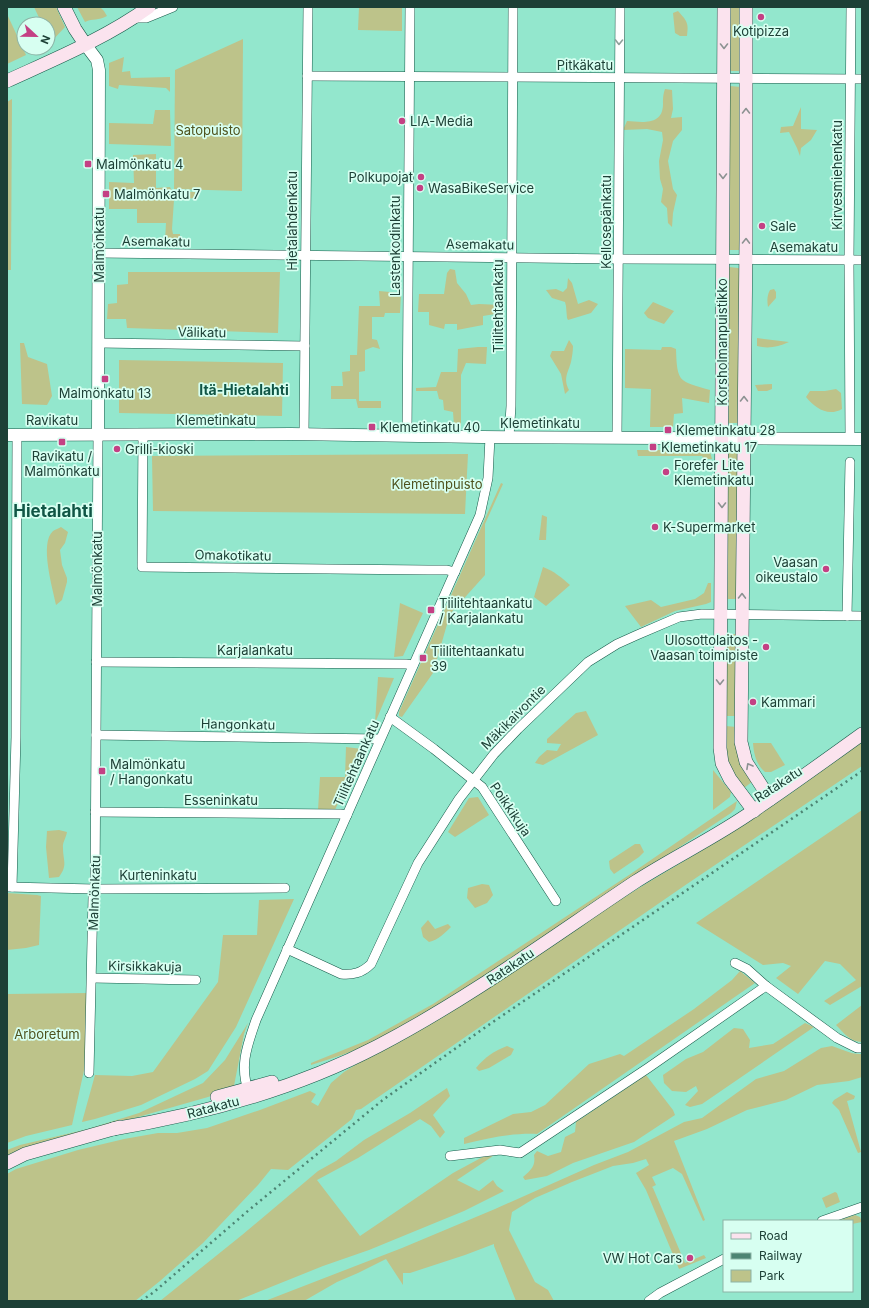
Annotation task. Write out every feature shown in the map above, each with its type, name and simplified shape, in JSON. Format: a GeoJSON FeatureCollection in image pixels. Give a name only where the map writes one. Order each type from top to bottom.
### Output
{"type":"FeatureCollection","features":[{"type":"Feature","properties":{"kind":"main road","name":"Malmönkatu"},"geometry":{"type":"LineString","coordinates":[[64,7],[75,29],[85,44]]}},
{"type":"Feature","properties":{"kind":"main road","name":"Malmönkatu"},"geometry":{"type":"LineString","coordinates":[[72,7],[81,25],[85,44]]}},
{"type":"Feature","properties":{"kind":"main road"},"geometry":{"type":"LineString","coordinates":[[7,81],[85,44],[133,18],[149,7]]}},
{"type":"Feature","properties":{"kind":"main road","name":"Korsholmanpuistikko"},"geometry":{"type":"LineString","coordinates":[[724,7],[720,748],[722,763],[727,774],[751,807]]}},
{"type":"Feature","properties":{"kind":"main road","name":"Korsholmanpuistikko"},"geometry":{"type":"LineString","coordinates":[[746,7],[746,259],[741,742],[746,762],[768,795]]}},
{"type":"Feature","properties":{"kind":"main road","name":"Ratakatu"},"geometry":{"type":"LineString","coordinates":[[7,1163],[25,1154],[113,1129],[161,1121],[249,1092],[330,1068],[378,1046],[462,998],[638,880],[690,842],[751,807],[795,772],[862,734]]}},
{"type":"Feature","properties":{"kind":"street"},"geometry":{"type":"LineString","coordinates":[[133,18],[146,18],[173,7]]}},
{"type":"Feature","properties":{"kind":"street","name":"Hietalahdenkatu"},"geometry":{"type":"LineString","coordinates":[[304,434],[308,7]]}},
{"type":"Feature","properties":{"kind":"street","name":"Lastenkodinkatu"},"geometry":{"type":"LineString","coordinates":[[407,436],[410,7]]}},
{"type":"Feature","properties":{"kind":"street","name":"Tiilitehtaankatu"},"geometry":{"type":"LineString","coordinates":[[509,437],[512,257],[513,7]]}},
{"type":"Feature","properties":{"kind":"street","name":"Kellosepänkatu"},"geometry":{"type":"LineString","coordinates":[[617,438],[618,78],[620,7]]}},
{"type":"Feature","properties":{"kind":"street","name":"Kirvesmiehenkatu"},"geometry":{"type":"LineString","coordinates":[[850,439],[849,260],[851,7]]}},
{"type":"Feature","properties":{"kind":"street","name":"Malmönkatu"},"geometry":{"type":"LineString","coordinates":[[85,44],[97,60],[99,70],[95,889],[93,897],[89,1073]]}},
{"type":"Feature","properties":{"kind":"street","name":"Pitkäkatu"},"geometry":{"type":"LineString","coordinates":[[307,76],[862,79]]}},
{"type":"Feature","properties":{"kind":"street","name":"Asemakatu"},"geometry":{"type":"LineString","coordinates":[[98,253],[618,259],[862,260]]}},
{"type":"Feature","properties":{"kind":"street","name":"Välikatu"},"geometry":{"type":"LineString","coordinates":[[98,343],[304,346]]}},
{"type":"Feature","properties":{"kind":"street"},"geometry":{"type":"LineString","coordinates":[[10,887],[16,737],[12,434]]}},
{"type":"Feature","properties":{"kind":"street","name":"Ravikatu"},"geometry":{"type":"LineString","coordinates":[[12,434],[98,434]]}},
{"type":"Feature","properties":{"kind":"street","name":"Klemetinkatu"},"geometry":{"type":"LineString","coordinates":[[98,434],[304,434],[490,437],[862,439]]}},
{"type":"Feature","properties":{"kind":"street","name":"Omakotikatu"},"geometry":{"type":"LineString","coordinates":[[144,434],[142,567],[447,570],[455,572]]}},
{"type":"Feature","properties":{"kind":"street","name":"Tiilitehtaankatu"},"geometry":{"type":"LineString","coordinates":[[249,1092],[244,1066],[247,1046],[256,1020],[480,515],[485,498],[488,478],[490,437]]}},
{"type":"Feature","properties":{"kind":"street"},"geometry":{"type":"LineString","coordinates":[[847,616],[850,462]]}},
{"type":"Feature","properties":{"kind":"street","name":"Mäkikaivontie"},"geometry":{"type":"LineString","coordinates":[[287,949],[341,974],[348,975],[359,973],[367,968],[371,964],[418,863],[473,780],[494,754],[518,729],[588,662],[617,644],[679,617],[702,614],[862,616]]}},
{"type":"Feature","properties":{"kind":"street","name":"Karjalankatu"},"geometry":{"type":"LineString","coordinates":[[96,662],[413,665]]}},
{"type":"Feature","properties":{"kind":"street","name":"Poikkikuja"},"geometry":{"type":"LineString","coordinates":[[390,718],[434,749],[482,788],[556,901]]}},
{"type":"Feature","properties":{"kind":"street","name":"Hangonkatu"},"geometry":{"type":"LineString","coordinates":[[96,735],[380,739]]}},
{"type":"Feature","properties":{"kind":"street","name":"Esseninkatu"},"geometry":{"type":"LineString","coordinates":[[95,812],[347,815]]}},
{"type":"Feature","properties":{"kind":"street","name":"Kurteninkatu"},"geometry":{"type":"LineString","coordinates":[[10,887],[95,889],[285,888]]}},
{"type":"Feature","properties":{"kind":"street"},"geometry":{"type":"LineString","coordinates":[[735,963],[747,969],[766,986],[837,1038],[857,1048],[862,1048]]}},
{"type":"Feature","properties":{"kind":"street","name":"Kirsikkakuja"},"geometry":{"type":"LineString","coordinates":[[92,978],[196,980]]}},
{"type":"Feature","properties":{"kind":"street"},"geometry":{"type":"LineString","coordinates":[[450,1156],[500,1150],[520,1153],[648,1068],[766,986]]}},
{"type":"Feature","properties":{"kind":"street"},"geometry":{"type":"LineString","coordinates":[[825,1220],[862,1207]]}},
{"type":"Feature","properties":{"kind":"street"},"geometry":{"type":"LineString","coordinates":[[649,1301],[660,1293],[723,1260]]}},
{"type":"Feature","properties":{"kind":"green space"},"geometry":{"type":"Polygon","coordinates":[[[34,7],[56,7],[65,27],[56,37],[56,16],[38,16],[34,7]]]}},
{"type":"Feature","properties":{"kind":"green space"},"geometry":{"type":"Polygon","coordinates":[[[77,7],[100,7],[107,16],[85,22],[77,7]]]}},
{"type":"Feature","properties":{"kind":"green space"},"geometry":{"type":"Polygon","coordinates":[[[359,7],[402,7],[402,31],[358,30],[359,7]]]}},
{"type":"Feature","properties":{"kind":"green space"},"geometry":{"type":"Polygon","coordinates":[[[729,7],[742,7],[740,71],[731,71],[729,69],[729,7]]]}},
{"type":"Feature","properties":{"kind":"green space"},"geometry":{"type":"Polygon","coordinates":[[[678,11],[687,22],[687,36],[680,36],[675,33],[673,13],[678,11]]]}},
{"type":"Feature","properties":{"kind":"green space"},"geometry":{"type":"Polygon","coordinates":[[[7,14],[16,33],[16,56],[24,56],[7,64],[7,14]]]}},
{"type":"Feature","properties":{"kind":"green space","name":"Satopuisto"},"geometry":{"type":"Polygon","coordinates":[[[243,39],[242,191],[174,189],[175,70],[243,39]]]}},
{"type":"Feature","properties":{"kind":"green space"},"geometry":{"type":"Polygon","coordinates":[[[124,57],[122,72],[130,71],[131,78],[170,77],[170,92],[166,88],[119,85],[118,89],[109,86],[109,63],[124,57]]]}},
{"type":"Feature","properties":{"kind":"green space"},"geometry":{"type":"Polygon","coordinates":[[[730,86],[741,87],[739,250],[728,249],[730,86]]]}},
{"type":"Feature","properties":{"kind":"green space"},"geometry":{"type":"Polygon","coordinates":[[[665,89],[672,90],[673,109],[671,118],[682,117],[682,130],[673,141],[668,161],[673,189],[677,195],[672,227],[668,223],[667,208],[661,202],[663,189],[660,179],[659,161],[663,140],[662,132],[647,129],[623,130],[627,121],[645,122],[656,119],[662,111],[665,89]]]}},
{"type":"Feature","properties":{"kind":"green space"},"geometry":{"type":"Polygon","coordinates":[[[12,99],[11,270],[7,270],[7,102],[12,99]]]}},
{"type":"Feature","properties":{"kind":"green space"},"geometry":{"type":"Polygon","coordinates":[[[801,107],[801,129],[817,130],[811,140],[801,148],[800,156],[789,132],[780,133],[781,127],[793,126],[801,107]]]}},
{"type":"Feature","properties":{"kind":"green space"},"geometry":{"type":"Polygon","coordinates":[[[155,110],[170,110],[171,146],[109,144],[109,123],[153,124],[155,110]]]}},
{"type":"Feature","properties":{"kind":"green space"},"geometry":{"type":"Polygon","coordinates":[[[156,154],[156,188],[170,187],[172,191],[195,192],[195,198],[174,200],[172,229],[173,234],[180,234],[180,241],[165,241],[166,223],[137,223],[137,209],[109,209],[109,182],[134,183],[133,155],[156,154]]]}},
{"type":"Feature","properties":{"kind":"green space"},"geometry":{"type":"Polygon","coordinates":[[[729,267],[740,269],[739,423],[726,423],[729,267]]]}},
{"type":"Feature","properties":{"kind":"green space"},"geometry":{"type":"Polygon","coordinates":[[[450,269],[455,270],[457,283],[466,294],[471,305],[501,305],[501,313],[483,316],[483,325],[457,330],[457,324],[445,324],[444,329],[429,325],[429,312],[418,312],[419,294],[444,294],[447,273],[450,269]]]}},
{"type":"Feature","properties":{"kind":"green space"},"geometry":{"type":"Polygon","coordinates":[[[128,272],[280,272],[278,333],[127,328],[126,319],[107,319],[108,304],[117,303],[117,285],[128,284],[128,272]]]}},
{"type":"Feature","properties":{"kind":"green space"},"geometry":{"type":"Polygon","coordinates":[[[568,278],[572,283],[578,304],[589,300],[598,304],[591,313],[568,320],[565,302],[552,298],[546,290],[556,289],[563,292],[567,288],[568,278]]]}},
{"type":"Feature","properties":{"kind":"green space"},"geometry":{"type":"Polygon","coordinates":[[[774,289],[776,292],[776,298],[768,307],[768,294],[770,290],[774,289]]]}},
{"type":"Feature","properties":{"kind":"green space"},"geometry":{"type":"Polygon","coordinates":[[[379,291],[401,293],[400,313],[385,313],[384,317],[372,317],[372,339],[377,340],[380,349],[373,347],[365,350],[365,371],[359,372],[359,401],[381,401],[381,408],[358,408],[356,399],[331,399],[331,386],[343,386],[342,372],[350,371],[350,355],[357,355],[359,306],[380,306],[379,291]]]}},
{"type":"Feature","properties":{"kind":"green space"},"geometry":{"type":"Polygon","coordinates":[[[653,302],[674,311],[664,324],[648,318],[644,313],[653,302]]]}},
{"type":"Feature","properties":{"kind":"green space"},"geometry":{"type":"Polygon","coordinates":[[[757,338],[789,342],[773,347],[761,347],[757,346],[757,338]]]}},
{"type":"Feature","properties":{"kind":"green space"},"geometry":{"type":"Polygon","coordinates":[[[569,340],[573,346],[573,350],[566,379],[569,390],[565,394],[561,374],[550,356],[552,351],[564,351],[569,340]]]}},
{"type":"Feature","properties":{"kind":"green space"},"geometry":{"type":"Polygon","coordinates":[[[20,343],[24,343],[28,357],[47,364],[52,396],[47,405],[22,404],[20,343]]]}},
{"type":"Feature","properties":{"kind":"green space"},"geometry":{"type":"Polygon","coordinates":[[[487,347],[486,364],[466,363],[461,375],[461,426],[454,426],[453,412],[444,410],[443,400],[439,399],[437,391],[416,391],[416,388],[436,387],[441,372],[457,372],[458,349],[487,347]]]}},
{"type":"Feature","properties":{"kind":"green space"},"geometry":{"type":"Polygon","coordinates":[[[662,347],[671,347],[676,349],[676,360],[679,375],[682,379],[692,385],[710,390],[709,403],[682,398],[683,413],[674,414],[673,427],[650,427],[651,389],[625,388],[625,349],[661,350],[662,347]]]}},
{"type":"Feature","properties":{"kind":"green space"},"geometry":{"type":"Polygon","coordinates":[[[119,360],[283,363],[282,416],[119,413],[119,360]]]}},
{"type":"Feature","properties":{"kind":"green space"},"geometry":{"type":"Polygon","coordinates":[[[772,384],[772,389],[767,391],[758,391],[755,385],[772,384]]]}},
{"type":"Feature","properties":{"kind":"green space"},"geometry":{"type":"Polygon","coordinates":[[[836,389],[841,393],[842,409],[837,411],[827,412],[822,410],[813,405],[806,397],[810,391],[836,389]]]}},
{"type":"Feature","properties":{"kind":"green space"},"geometry":{"type":"Polygon","coordinates":[[[637,450],[702,450],[710,452],[712,459],[704,459],[702,456],[638,456],[637,450]]]}},
{"type":"Feature","properties":{"kind":"green space"},"geometry":{"type":"Polygon","coordinates":[[[727,451],[739,451],[738,599],[726,599],[727,451]]]}},
{"type":"Feature","properties":{"kind":"green space","name":"Klemetinpuisto"},"geometry":{"type":"Polygon","coordinates":[[[468,454],[465,514],[153,511],[152,456],[468,454]]]}},
{"type":"Feature","properties":{"kind":"green space"},"geometry":{"type":"Polygon","coordinates":[[[501,483],[503,484],[485,524],[485,575],[450,614],[433,673],[402,717],[399,716],[399,712],[501,483]]]}},
{"type":"Feature","properties":{"kind":"green space"},"geometry":{"type":"Polygon","coordinates":[[[542,515],[547,517],[546,540],[539,540],[542,515]]]}},
{"type":"Feature","properties":{"kind":"green space"},"geometry":{"type":"Polygon","coordinates":[[[61,527],[68,532],[65,543],[60,550],[62,565],[67,582],[62,600],[56,605],[48,566],[47,545],[49,537],[53,531],[61,527]]]}},
{"type":"Feature","properties":{"kind":"green space"},"geometry":{"type":"Polygon","coordinates":[[[543,567],[561,577],[570,585],[546,606],[534,597],[543,567]]]}},
{"type":"Feature","properties":{"kind":"green space"},"geometry":{"type":"Polygon","coordinates":[[[708,583],[711,583],[711,602],[675,611],[641,627],[625,606],[651,600],[661,607],[695,599],[704,593],[708,583]]]}},
{"type":"Feature","properties":{"kind":"green space"},"geometry":{"type":"Polygon","coordinates":[[[400,603],[423,613],[403,656],[394,657],[400,603]]]}},
{"type":"Feature","properties":{"kind":"green space"},"geometry":{"type":"Polygon","coordinates":[[[725,634],[737,634],[737,716],[725,716],[725,634]]]}},
{"type":"Feature","properties":{"kind":"green space"},"geometry":{"type":"Polygon","coordinates":[[[378,677],[394,678],[375,723],[378,677]]]}},
{"type":"Feature","properties":{"kind":"green space"},"geometry":{"type":"Polygon","coordinates":[[[586,711],[598,735],[543,765],[535,763],[547,750],[557,751],[561,744],[547,743],[547,739],[576,713],[586,711]]]}},
{"type":"Feature","properties":{"kind":"green space"},"geometry":{"type":"Polygon","coordinates":[[[725,726],[737,727],[753,781],[744,788],[732,771],[725,755],[725,726]]]}},
{"type":"Feature","properties":{"kind":"green space"},"geometry":{"type":"Polygon","coordinates":[[[862,740],[862,766],[684,886],[361,1109],[356,1110],[352,1119],[288,1170],[271,1169],[258,1185],[203,1243],[135,1301],[7,1301],[7,1174],[16,1169],[78,1150],[124,1139],[158,1133],[177,1133],[207,1128],[310,1091],[316,1094],[311,1102],[318,1106],[331,1083],[344,1072],[647,883],[711,845],[790,794],[862,740]]]}},
{"type":"Feature","properties":{"kind":"green space"},"geometry":{"type":"Polygon","coordinates":[[[753,743],[771,743],[785,765],[771,772],[765,772],[759,766],[756,759],[753,743]]]}},
{"type":"Feature","properties":{"kind":"green space"},"geometry":{"type":"Polygon","coordinates":[[[346,747],[362,749],[335,810],[318,810],[320,777],[345,777],[346,747]]]}},
{"type":"Feature","properties":{"kind":"green space"},"geometry":{"type":"Polygon","coordinates":[[[713,770],[731,792],[730,797],[713,810],[713,770]]]}},
{"type":"Feature","properties":{"kind":"green space"},"geometry":{"type":"Polygon","coordinates":[[[478,797],[489,815],[455,837],[448,832],[469,798],[478,797]]]}},
{"type":"Feature","properties":{"kind":"green space"},"geometry":{"type":"Polygon","coordinates":[[[737,801],[735,809],[731,813],[461,992],[373,1043],[311,1065],[311,1063],[368,1040],[433,1004],[629,875],[737,801]]]}},
{"type":"Feature","properties":{"kind":"green space"},"geometry":{"type":"Polygon","coordinates":[[[862,810],[862,986],[830,1005],[824,1001],[856,980],[840,964],[825,961],[798,994],[776,978],[791,966],[783,963],[763,965],[696,923],[862,810]]]}},
{"type":"Feature","properties":{"kind":"green space"},"geometry":{"type":"Polygon","coordinates":[[[59,830],[67,832],[63,846],[64,866],[59,877],[49,878],[46,847],[47,831],[59,830]]]}},
{"type":"Feature","properties":{"kind":"green space"},"geometry":{"type":"Polygon","coordinates":[[[635,844],[640,844],[644,852],[614,874],[610,869],[609,861],[635,844]]]}},
{"type":"Feature","properties":{"kind":"green space"},"geometry":{"type":"Polygon","coordinates":[[[482,884],[489,885],[493,895],[487,903],[475,908],[467,898],[468,888],[482,884]]]}},
{"type":"Feature","properties":{"kind":"green space"},"geometry":{"type":"Polygon","coordinates":[[[7,893],[41,896],[39,945],[7,950],[7,893]]]}},
{"type":"Feature","properties":{"kind":"green space"},"geometry":{"type":"Polygon","coordinates":[[[294,899],[236,1027],[208,1071],[195,1079],[141,1105],[82,1122],[95,1075],[132,1076],[153,1072],[218,982],[223,935],[257,935],[259,900],[294,899]]]}},
{"type":"Feature","properties":{"kind":"green space"},"geometry":{"type":"Polygon","coordinates":[[[428,920],[435,929],[448,924],[451,927],[444,934],[429,942],[423,937],[421,928],[428,920]]]}},
{"type":"Feature","properties":{"kind":"green space"},"geometry":{"type":"Polygon","coordinates":[[[740,971],[755,983],[537,1134],[500,1136],[464,1144],[464,1138],[513,1114],[531,1112],[545,1105],[589,1064],[620,1054],[624,1056],[694,1009],[732,980],[740,971]]]}},
{"type":"Feature","properties":{"kind":"green space","name":"Arboretum"},"geometry":{"type":"Polygon","coordinates":[[[88,993],[85,1066],[72,1125],[26,1136],[7,1143],[7,994],[88,993]]]}},
{"type":"Feature","properties":{"kind":"green space"},"geometry":{"type":"Polygon","coordinates":[[[862,1005],[862,1042],[858,1042],[851,1039],[836,1025],[862,1005]]]}},
{"type":"Feature","properties":{"kind":"green space"},"geometry":{"type":"Polygon","coordinates":[[[248,1023],[244,1034],[234,1086],[231,1089],[208,1097],[16,1152],[7,1157],[7,1150],[20,1145],[88,1129],[139,1113],[203,1083],[225,1060],[248,1023]]]}},
{"type":"Feature","properties":{"kind":"green space"},"geometry":{"type":"Polygon","coordinates":[[[805,1023],[814,1027],[702,1104],[690,1107],[685,1105],[698,1091],[696,1086],[686,1092],[672,1091],[664,1083],[663,1075],[686,1059],[703,1052],[734,1028],[743,1029],[750,1040],[749,1048],[773,1044],[805,1023]]]}},
{"type":"Feature","properties":{"kind":"green space"},"geometry":{"type":"Polygon","coordinates":[[[507,1046],[514,1049],[511,1055],[489,1068],[479,1071],[476,1068],[490,1055],[507,1046]]]}},
{"type":"Feature","properties":{"kind":"green space"},"geometry":{"type":"Polygon","coordinates":[[[832,1046],[851,1053],[862,1054],[862,1077],[849,1081],[817,1085],[786,1100],[747,1110],[707,1129],[674,1141],[705,1220],[703,1221],[682,1174],[673,1168],[652,1177],[656,1185],[652,1187],[685,1263],[704,1255],[706,1258],[679,1269],[646,1190],[636,1173],[649,1165],[646,1159],[633,1163],[613,1166],[572,1182],[535,1198],[512,1212],[509,1230],[535,1282],[548,1290],[554,1301],[516,1301],[494,1244],[410,1273],[403,1273],[403,1285],[386,1259],[337,1282],[304,1301],[265,1301],[402,1248],[594,1165],[628,1152],[684,1122],[702,1118],[756,1079],[784,1071],[821,1048],[832,1046]]]}},
{"type":"Feature","properties":{"kind":"green space"},"geometry":{"type":"Polygon","coordinates":[[[646,1075],[673,1110],[675,1115],[634,1142],[573,1163],[547,1176],[525,1180],[523,1177],[532,1168],[534,1155],[537,1151],[548,1156],[561,1152],[565,1137],[575,1132],[576,1122],[646,1075]]]}},
{"type":"Feature","properties":{"kind":"green space"},"geometry":{"type":"Polygon","coordinates":[[[447,1088],[450,1096],[433,1115],[445,1132],[440,1138],[431,1126],[420,1119],[358,1158],[317,1180],[360,1236],[453,1173],[490,1153],[496,1154],[457,1180],[479,1191],[493,1180],[497,1186],[504,1191],[464,1211],[369,1250],[323,1266],[236,1301],[160,1301],[318,1171],[336,1161],[364,1140],[410,1113],[447,1088]]]}},
{"type":"Feature","properties":{"kind":"green space"},"geometry":{"type":"Polygon","coordinates":[[[847,1092],[855,1096],[854,1099],[847,1101],[861,1152],[858,1153],[839,1110],[832,1103],[834,1100],[847,1092]]]}},
{"type":"Feature","properties":{"kind":"green space"},"geometry":{"type":"Polygon","coordinates":[[[835,1192],[837,1193],[840,1202],[826,1208],[822,1198],[835,1192]]]}},
{"type":"Feature","properties":{"kind":"green space"},"geometry":{"type":"Polygon","coordinates":[[[855,1215],[860,1217],[862,1222],[853,1224],[853,1220],[840,1220],[855,1215]]]}},
{"type":"Feature","properties":{"kind":"railway"},"geometry":{"type":"LineString","coordinates":[[141,1301],[154,1292],[249,1210],[384,1099],[490,1024],[862,771]]}},
{"type":"Feature","properties":{"kind":"place","name":"Kotipizza"},"geometry":{"type":"Point","coordinates":[761,17]}},
{"type":"Feature","properties":{"kind":"place","name":"LIA-Media"},"geometry":{"type":"Point","coordinates":[402,121]}},
{"type":"Feature","properties":{"kind":"place","name":"Malmönkatu 4"},"geometry":{"type":"Point","coordinates":[88,164]}},
{"type":"Feature","properties":{"kind":"place","name":"Polkupojat"},"geometry":{"type":"Point","coordinates":[421,177]}},
{"type":"Feature","properties":{"kind":"place","name":"WasaBikeService"},"geometry":{"type":"Point","coordinates":[420,188]}},
{"type":"Feature","properties":{"kind":"place","name":"Malmönkatu 7"},"geometry":{"type":"Point","coordinates":[106,194]}},
{"type":"Feature","properties":{"kind":"place","name":"Sale"},"geometry":{"type":"Point","coordinates":[762,226]}},
{"type":"Feature","properties":{"kind":"place","name":"Malmönkatu 13"},"geometry":{"type":"Point","coordinates":[105,379]}},
{"type":"Feature","properties":{"kind":"place","name":"Klemetinkatu 40"},"geometry":{"type":"Point","coordinates":[372,427]}},
{"type":"Feature","properties":{"kind":"place","name":"Klemetinkatu 28"},"geometry":{"type":"Point","coordinates":[668,430]}},
{"type":"Feature","properties":{"kind":"place","name":"Ravikatu / Malmönkatu"},"geometry":{"type":"Point","coordinates":[62,442]}},
{"type":"Feature","properties":{"kind":"place","name":"Klemetinkatu 17"},"geometry":{"type":"Point","coordinates":[653,447]}},
{"type":"Feature","properties":{"kind":"place","name":"Grilli-kioski"},"geometry":{"type":"Point","coordinates":[117,449]}},
{"type":"Feature","properties":{"kind":"place","name":"Forefer Lite Klemetinkatu"},"geometry":{"type":"Point","coordinates":[666,472]}},
{"type":"Feature","properties":{"kind":"place","name":"K-Supermarket"},"geometry":{"type":"Point","coordinates":[655,527]}},
{"type":"Feature","properties":{"kind":"place","name":"Vaasan oikeustalo"},"geometry":{"type":"Point","coordinates":[826,569]}},
{"type":"Feature","properties":{"kind":"place","name":"Tiilitehtaankatu / Karjalankatu"},"geometry":{"type":"Point","coordinates":[431,610]}},
{"type":"Feature","properties":{"kind":"place","name":"Ulosottolaitos - Vaasan toimipiste"},"geometry":{"type":"Point","coordinates":[766,647]}},
{"type":"Feature","properties":{"kind":"place","name":"Tiilitehtaankatu 39"},"geometry":{"type":"Point","coordinates":[423,658]}},
{"type":"Feature","properties":{"kind":"place","name":"Kammari"},"geometry":{"type":"Point","coordinates":[753,702]}},
{"type":"Feature","properties":{"kind":"place","name":"Malmönkatu / Hangonkatu"},"geometry":{"type":"Point","coordinates":[102,771]}},
{"type":"Feature","properties":{"kind":"place","name":"VW Hot Cars"},"geometry":{"type":"Point","coordinates":[690,1258]}},
{"type":"Feature","properties":{"kind":"district","name":"Itä-Hietalahti"},"geometry":{"type":"Point","coordinates":[244,390]}},
{"type":"Feature","properties":{"kind":"district","name":"Hietalahti"},"geometry":{"type":"Point","coordinates":[53,511]}}]}
